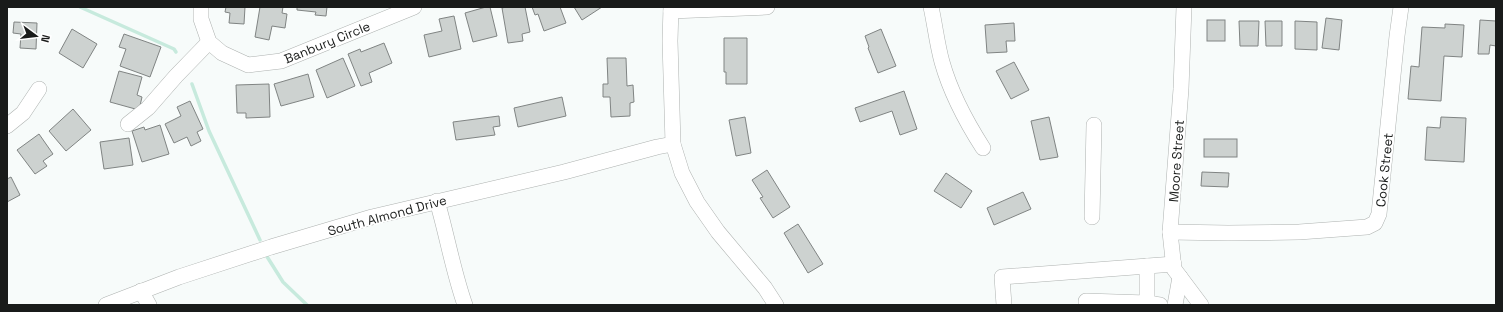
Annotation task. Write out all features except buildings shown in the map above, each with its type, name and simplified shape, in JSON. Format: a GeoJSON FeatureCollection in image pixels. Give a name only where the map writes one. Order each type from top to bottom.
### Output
{"type":"FeatureCollection","features":[{"type":"Feature","properties":{"kind":"street"},"geometry":{"type":"LineString","coordinates":[[128,124],[148,108],[209,42],[201,19],[201,7]]}},
{"type":"Feature","properties":{"kind":"street","name":"Banbury Circle"},"geometry":{"type":"LineString","coordinates":[[209,42],[222,52],[248,65],[281,61],[414,7]]}},
{"type":"Feature","properties":{"kind":"street"},"geometry":{"type":"LineString","coordinates":[[767,7],[671,9],[670,41],[673,144],[682,173],[697,202],[718,232],[765,288],[776,305]]}},
{"type":"Feature","properties":{"kind":"street"},"geometry":{"type":"LineString","coordinates":[[931,7],[942,63],[955,100],[963,118],[983,148]]}},
{"type":"Feature","properties":{"kind":"street","name":"Moore Street"},"geometry":{"type":"LineString","coordinates":[[1177,271],[1170,232],[1181,89],[1184,7]]}},
{"type":"Feature","properties":{"kind":"street","name":"Cook Street"},"geometry":{"type":"LineString","coordinates":[[1170,232],[1228,234],[1298,232],[1367,227],[1375,223],[1379,214],[1397,36],[1402,7]]}},
{"type":"Feature","properties":{"kind":"street"},"geometry":{"type":"LineString","coordinates":[[7,126],[24,113],[39,89]]}},
{"type":"Feature","properties":{"kind":"street"},"geometry":{"type":"LineString","coordinates":[[1092,216],[1094,125]]}},
{"type":"Feature","properties":{"kind":"street","name":"South Almond Drive"},"geometry":{"type":"LineString","coordinates":[[106,305],[179,277],[271,247],[372,217],[564,172],[673,144]]}},
{"type":"Feature","properties":{"kind":"street"},"geometry":{"type":"LineString","coordinates":[[437,201],[465,305]]}},
{"type":"Feature","properties":{"kind":"street"},"geometry":{"type":"LineString","coordinates":[[1086,305],[1086,301],[1154,304],[1147,266]]}},
{"type":"Feature","properties":{"kind":"street"},"geometry":{"type":"LineString","coordinates":[[1004,305],[1002,277],[1147,266],[1177,271],[1202,305]]}},
{"type":"Feature","properties":{"kind":"street"},"geometry":{"type":"LineString","coordinates":[[1175,305],[1177,271]]}},
{"type":"Feature","properties":{"kind":"street"},"geometry":{"type":"LineString","coordinates":[[141,291],[149,305]]}},
{"type":"Feature","properties":{"kind":"waterway"},"geometry":{"type":"LineString","coordinates":[[80,7],[174,49],[176,52]]}},
{"type":"Feature","properties":{"kind":"waterway"},"geometry":{"type":"LineString","coordinates":[[192,84],[209,131],[260,240]]}},
{"type":"Feature","properties":{"kind":"waterway"},"geometry":{"type":"LineString","coordinates":[[266,255],[283,282],[307,305]]}}]}
